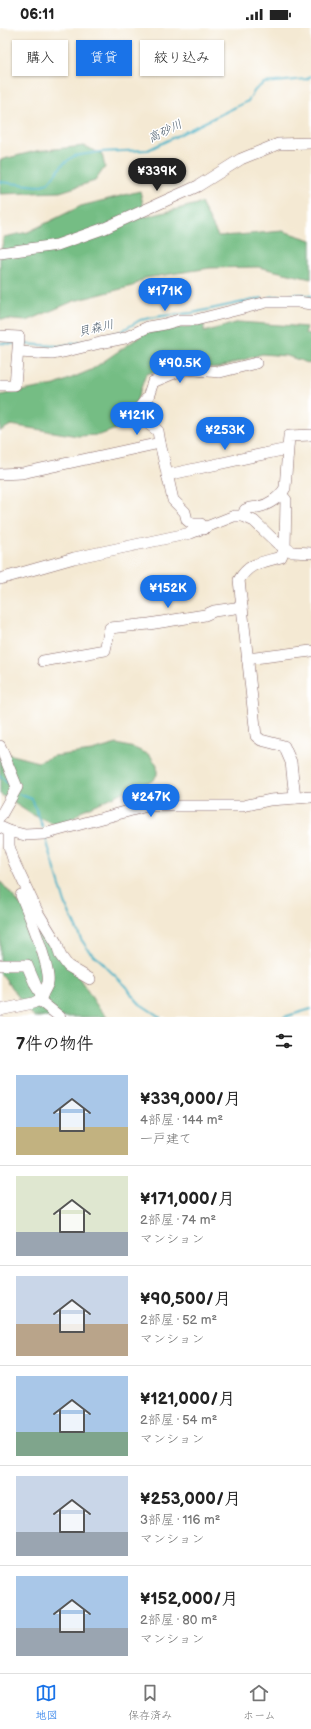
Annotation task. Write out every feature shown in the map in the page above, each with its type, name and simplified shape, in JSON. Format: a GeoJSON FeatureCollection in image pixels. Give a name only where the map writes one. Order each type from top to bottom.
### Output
{"type":"FeatureCollection","features":[{"type":"Feature","properties":{"kind":"street"},"geometry":{"type":"LineString","coordinates":[[0,253],[57,245],[105,228],[198,186],[248,156],[278,144],[311,143]]}},
{"type":"Feature","properties":{"kind":"street"},"geometry":{"type":"LineString","coordinates":[[19,347],[52,354],[100,342],[125,338],[148,327],[179,320],[196,320],[267,302],[298,302],[311,304]]}},
{"type":"Feature","properties":{"kind":"street"},"geometry":{"type":"LineString","coordinates":[[0,336],[19,337],[15,385],[0,385]]}},
{"type":"Feature","properties":{"kind":"street"},"geometry":{"type":"LineString","coordinates":[[204,529],[201,524],[192,524],[187,520],[185,512],[173,500],[158,431],[138,416],[140,407],[148,397],[153,382],[184,369],[220,372],[256,363]]}},
{"type":"Feature","properties":{"kind":"street"},"geometry":{"type":"LineString","coordinates":[[243,516],[245,510],[260,507],[281,494],[284,488],[286,474],[289,436],[311,435]]}},
{"type":"Feature","properties":{"kind":"street"},"geometry":{"type":"LineString","coordinates":[[0,474],[22,473],[160,443]]}},
{"type":"Feature","properties":{"kind":"street"},"geometry":{"type":"LineString","coordinates":[[167,475],[287,449]]}},
{"type":"Feature","properties":{"kind":"street"},"geometry":{"type":"LineString","coordinates":[[281,494],[286,500],[285,548],[281,557],[252,566],[245,570],[239,580],[256,736],[261,740],[284,746],[291,762],[295,798]]}},
{"type":"Feature","properties":{"kind":"street"},"geometry":{"type":"LineString","coordinates":[[0,580],[74,558],[204,529],[234,516],[243,516],[254,521],[277,543],[293,552],[311,553]]}},
{"type":"Feature","properties":{"kind":"street"},"geometry":{"type":"LineString","coordinates":[[43,662],[105,650],[110,628],[156,623],[242,607]]}},
{"type":"Feature","properties":{"kind":"street"},"geometry":{"type":"LineString","coordinates":[[247,659],[311,651]]}},
{"type":"Feature","properties":{"kind":"street"},"geometry":{"type":"LineString","coordinates":[[0,746],[17,787],[0,817]]}},
{"type":"Feature","properties":{"kind":"street"},"geometry":{"type":"LineString","coordinates":[[4,829],[25,835],[44,834],[147,806],[243,806],[270,800],[311,797]]}},
{"type":"Feature","properties":{"kind":"street"},"geometry":{"type":"LineString","coordinates":[[4,829],[22,880],[38,913],[57,944],[60,955],[68,966],[90,979]]}},
{"type":"Feature","properties":{"kind":"street"},"geometry":{"type":"LineString","coordinates":[[0,1010],[33,1003],[40,998],[48,982],[47,972],[36,929],[20,892],[22,880]]}},
{"type":"Feature","properties":{"kind":"street"},"geometry":{"type":"LineString","coordinates":[[0,965],[27,965],[40,998],[60,1017]]}},
{"type":"Feature","properties":{"kind":"green space"},"geometry":{"type":"Polygon","coordinates":[[[84,146],[102,154],[105,167],[95,181],[60,192],[0,194],[0,160],[36,151],[84,146]]]}},
{"type":"Feature","properties":{"kind":"green space"},"geometry":{"type":"Polygon","coordinates":[[[140,191],[146,217],[201,203],[218,236],[283,231],[311,240],[311,279],[258,267],[210,268],[145,278],[133,286],[74,301],[27,321],[0,319],[0,255],[4,237],[28,232],[81,206],[140,191]]]}},
{"type":"Feature","properties":{"kind":"green space"},"geometry":{"type":"Polygon","coordinates":[[[239,322],[307,327],[305,334],[311,335],[311,364],[287,356],[262,354],[218,368],[182,365],[146,374],[132,414],[113,422],[116,429],[100,435],[78,436],[11,425],[0,431],[0,395],[55,385],[91,370],[145,333],[204,324],[204,332],[239,322]]]}},
{"type":"Feature","properties":{"kind":"green space"},"geometry":{"type":"Polygon","coordinates":[[[117,744],[134,748],[150,755],[157,766],[157,775],[152,781],[138,785],[83,810],[66,825],[55,825],[31,814],[0,794],[0,752],[38,762],[54,756],[92,751],[117,744]]]}},
{"type":"Feature","properties":{"kind":"green space"},"geometry":{"type":"Polygon","coordinates":[[[0,881],[67,959],[96,1004],[107,1017],[34,1017],[0,973],[0,881]]]}},
{"type":"Feature","properties":{"kind":"waterway","name":"高砂川"},"geometry":{"type":"LineString","coordinates":[[0,182],[38,186],[48,183],[63,164],[74,156],[99,152],[148,150],[248,101],[255,90],[264,83],[307,79],[311,76]]}},
{"type":"Feature","properties":{"kind":"waterway","name":"貝森川"},"geometry":{"type":"LineString","coordinates":[[269,297],[301,294],[311,296]]}},
{"type":"Feature","properties":{"kind":"waterway","name":"貝森川"},"geometry":{"type":"LineString","coordinates":[[22,344],[59,346],[77,343],[120,332],[140,320],[192,313],[262,298]]}},
{"type":"Feature","properties":{"kind":"waterway","name":"貝森川"},"geometry":{"type":"LineString","coordinates":[[0,343],[15,344]]}},
{"type":"Feature","properties":{"kind":"waterway"},"geometry":{"type":"LineString","coordinates":[[0,776],[12,787]]}},
{"type":"Feature","properties":{"kind":"waterway"},"geometry":{"type":"LineString","coordinates":[[19,794],[32,799],[43,828]]}},
{"type":"Feature","properties":{"kind":"waterway"},"geometry":{"type":"LineString","coordinates":[[46,839],[65,903],[81,939],[89,951],[127,987],[140,1004],[160,1017]]}},
{"type":"Feature","properties":{"kind":"waterway"},"geometry":{"type":"LineString","coordinates":[[284,1017],[311,1009]]}}]}
